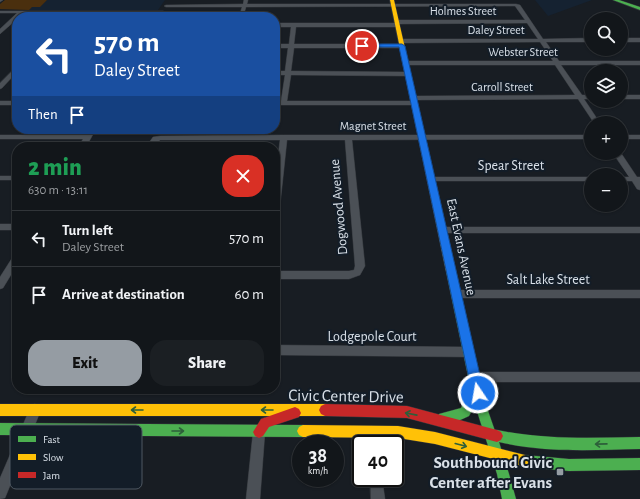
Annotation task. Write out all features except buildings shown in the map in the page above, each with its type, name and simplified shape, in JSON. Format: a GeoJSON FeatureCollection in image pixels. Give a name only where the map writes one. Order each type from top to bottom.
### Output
{"type":"FeatureCollection","features":[{"type":"Feature","properties":{"kind":"main road"},"geometry":{"type":"LineString","coordinates":[[615,0],[640,9]]}},
{"type":"Feature","properties":{"kind":"main road"},"geometry":{"type":"LineString","coordinates":[[627,0],[640,4]]}},
{"type":"Feature","properties":{"kind":"main road","name":"East Evans Avenue"},"geometry":{"type":"LineString","coordinates":[[392,2],[481,408],[509,499]]}},
{"type":"Feature","properties":{"kind":"main road"},"geometry":{"type":"LineString","coordinates":[[428,418],[453,418],[464,414],[468,408],[474,374]]}},
{"type":"Feature","properties":{"kind":"main road","name":"Civic Center Drive"},"geometry":{"type":"LineString","coordinates":[[0,410],[302,410],[407,412],[510,439],[553,444],[640,443]]}},
{"type":"Feature","properties":{"kind":"main road"},"geometry":{"type":"LineString","coordinates":[[259,432],[261,425],[267,421],[275,420],[302,410]]}},
{"type":"Feature","properties":{"kind":"main road"},"geometry":{"type":"LineString","coordinates":[[142,431],[259,432],[352,437]]}},
{"type":"Feature","properties":{"kind":"main road"},"geometry":{"type":"LineString","coordinates":[[404,435],[418,434],[496,454],[545,464],[640,464]]}},
{"type":"Feature","properties":{"kind":"street"},"geometry":{"type":"LineString","coordinates":[[0,12],[163,12],[170,0]]}},
{"type":"Feature","properties":{"kind":"street"},"geometry":{"type":"LineString","coordinates":[[166,6],[245,3],[392,2],[516,5],[529,21],[592,116]]}},
{"type":"Feature","properties":{"kind":"street"},"geometry":{"type":"LineString","coordinates":[[0,32],[12,21]]}},
{"type":"Feature","properties":{"kind":"street","name":"Holmes Street"},"geometry":{"type":"LineString","coordinates":[[280,25],[529,21]]}},
{"type":"Feature","properties":{"kind":"street"},"geometry":{"type":"LineString","coordinates":[[284,103],[294,25]]}},
{"type":"Feature","properties":{"kind":"street","name":"Daley Street"},"geometry":{"type":"LineString","coordinates":[[280,46],[584,40]]}},
{"type":"Feature","properties":{"kind":"street"},"geometry":{"type":"LineString","coordinates":[[628,40],[640,40]]}},
{"type":"Feature","properties":{"kind":"street","name":"Webster Street"},"geometry":{"type":"LineString","coordinates":[[406,63],[640,63]]}},
{"type":"Feature","properties":{"kind":"street"},"geometry":{"type":"LineString","coordinates":[[280,73],[408,74]]}},
{"type":"Feature","properties":{"kind":"street"},"geometry":{"type":"LineString","coordinates":[[0,87],[12,74]]}},
{"type":"Feature","properties":{"kind":"street"},"geometry":{"type":"LineString","coordinates":[[628,97],[640,97]]}},
{"type":"Feature","properties":{"kind":"street","name":"Carroll Street"},"geometry":{"type":"LineString","coordinates":[[280,103],[584,98]]}},
{"type":"Feature","properties":{"kind":"street"},"geometry":{"type":"LineString","coordinates":[[0,103],[12,103]]}},
{"type":"Feature","properties":{"kind":"street"},"geometry":{"type":"LineString","coordinates":[[85,142],[90,134]]}},
{"type":"Feature","properties":{"kind":"street"},"geometry":{"type":"LineString","coordinates":[[0,137],[88,137]]}},
{"type":"Feature","properties":{"kind":"street"},"geometry":{"type":"LineString","coordinates":[[218,142],[219,137]]}},
{"type":"Feature","properties":{"kind":"street","name":"Magnet Street"},"geometry":{"type":"LineString","coordinates":[[154,142],[156,139],[219,137],[584,137]]}},
{"type":"Feature","properties":{"kind":"street"},"geometry":{"type":"LineString","coordinates":[[280,172],[284,137]]}},
{"type":"Feature","properties":{"kind":"street","name":"Dogwood Avenue"},"geometry":{"type":"LineString","coordinates":[[280,275],[349,275],[357,272],[360,266],[348,137]]}},
{"type":"Feature","properties":{"kind":"street"},"geometry":{"type":"LineString","coordinates":[[628,137],[640,137]]}},
{"type":"Feature","properties":{"kind":"street"},"geometry":{"type":"LineString","coordinates":[[622,160],[637,179],[640,187]]}},
{"type":"Feature","properties":{"kind":"street"},"geometry":{"type":"LineString","coordinates":[[0,178],[12,178]]}},
{"type":"Feature","properties":{"kind":"street","name":"Spear Street"},"geometry":{"type":"LineString","coordinates":[[431,179],[584,179]]}},
{"type":"Feature","properties":{"kind":"street"},"geometry":{"type":"LineString","coordinates":[[0,227],[12,227]]}},
{"type":"Feature","properties":{"kind":"street"},"geometry":{"type":"LineString","coordinates":[[442,230],[640,230]]}},
{"type":"Feature","properties":{"kind":"street"},"geometry":{"type":"LineString","coordinates":[[0,285],[12,265]]}},
{"type":"Feature","properties":{"kind":"street"},"geometry":{"type":"LineString","coordinates":[[6,275],[12,275]]}},
{"type":"Feature","properties":{"kind":"street","name":"Salt Lake Street"},"geometry":{"type":"LineString","coordinates":[[456,294],[640,294]]}},
{"type":"Feature","properties":{"kind":"street","name":"Lodgepole Court"},"geometry":{"type":"LineString","coordinates":[[280,350],[469,352]]}},
{"type":"Feature","properties":{"kind":"street"},"geometry":{"type":"LineString","coordinates":[[474,374],[640,377]]}},
{"type":"Feature","properties":{"kind":"street"},"geometry":{"type":"LineString","coordinates":[[29,425],[35,410]]}},
{"type":"Feature","properties":{"kind":"street"},"geometry":{"type":"LineString","coordinates":[[253,499],[259,432]]}},
{"type":"Feature","properties":{"kind":"street"},"geometry":{"type":"LineString","coordinates":[[0,493],[10,470]]}},
{"type":"Feature","properties":{"kind":"street"},"geometry":{"type":"LineString","coordinates":[[377,487],[378,499]]}},
{"type":"Feature","properties":{"kind":"shaded area"},"geometry":{"type":"Polygon","coordinates":[[[5,0],[47,0],[40,7],[32,7],[29,10],[0,9],[0,4],[5,0]]]}},
{"type":"Feature","properties":{"kind":"shaded area"},"geometry":{"type":"Polygon","coordinates":[[[47,0],[165,0],[158,10],[29,10],[32,7],[40,7],[47,0]]]}},
{"type":"Feature","properties":{"kind":"shaded area"},"geometry":{"type":"Polygon","coordinates":[[[535,0],[592,0],[548,16],[535,0]]]}},
{"type":"Feature","properties":{"kind":"traffic: fast"},"geometry":{"type":"LineString","coordinates":[[615,0],[640,9]]}},
{"type":"Feature","properties":{"kind":"traffic: fast"},"geometry":{"type":"LineString","coordinates":[[451,271],[481,408],[503,474],[509,499]]}},
{"type":"Feature","properties":{"kind":"traffic: fast"},"geometry":{"type":"LineString","coordinates":[[443,418],[453,417],[465,412],[470,402],[472,380]]}},
{"type":"Feature","properties":{"kind":"traffic: fast"},"geometry":{"type":"LineString","coordinates":[[0,429],[10,429]]}},
{"type":"Feature","properties":{"kind":"traffic: fast"},"geometry":{"type":"LineString","coordinates":[[142,430],[303,431]]}},
{"type":"Feature","properties":{"kind":"traffic: fast"},"geometry":{"type":"LineString","coordinates":[[497,436],[514,440],[550,444],[640,443]]}},
{"type":"Feature","properties":{"kind":"traffic: fast"},"geometry":{"type":"LineString","coordinates":[[525,461],[569,465],[640,464]]}},
{"type":"Feature","properties":{"kind":"traffic: slow"},"geometry":{"type":"LineString","coordinates":[[392,0],[451,271]]}},
{"type":"Feature","properties":{"kind":"traffic: slow"},"geometry":{"type":"LineString","coordinates":[[0,410],[325,410]]}},
{"type":"Feature","properties":{"kind":"traffic: slow"},"geometry":{"type":"LineString","coordinates":[[303,431],[398,432],[435,438],[525,461]]}},
{"type":"Feature","properties":{"kind":"traffic: jam"},"geometry":{"type":"LineString","coordinates":[[325,410],[407,412],[497,436]]}},
{"type":"Feature","properties":{"kind":"traffic: jam"},"geometry":{"type":"LineString","coordinates":[[259,432],[265,423],[295,413]]}},
{"type":"Feature","properties":{"kind":"place","name":"Southbound Civic Center after Evans"},"geometry":{"type":"Point","coordinates":[560,472]}},
{"type":"Feature","properties":{"kind":"route"},"geometry":{"type":"LineString","coordinates":[[362,46],[402,46],[478,393]]}}]}
